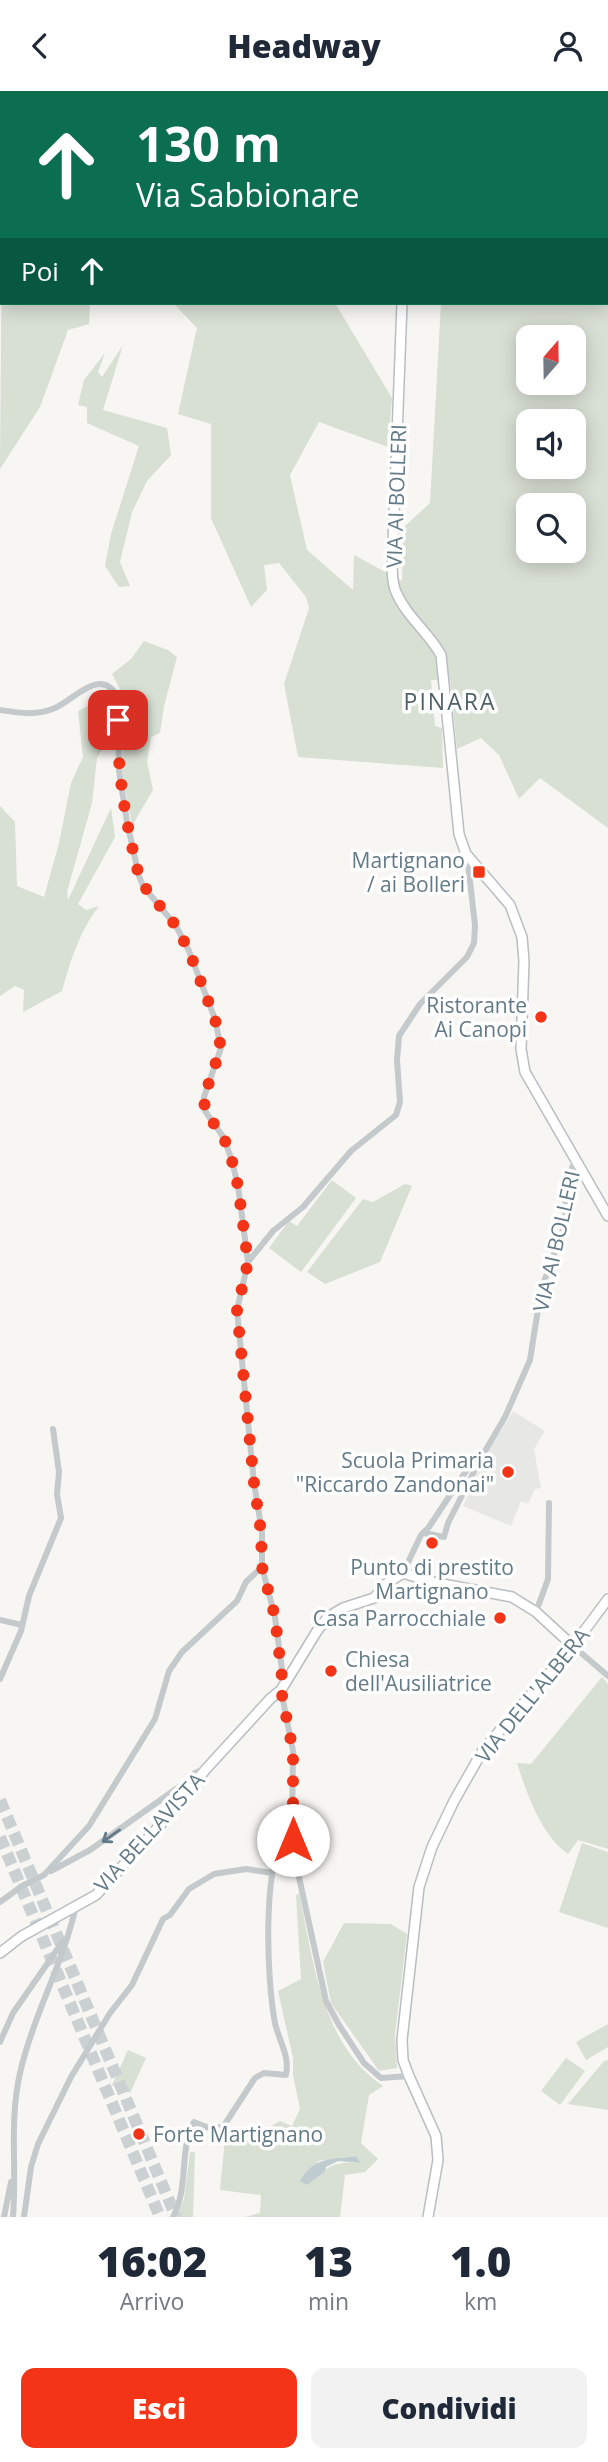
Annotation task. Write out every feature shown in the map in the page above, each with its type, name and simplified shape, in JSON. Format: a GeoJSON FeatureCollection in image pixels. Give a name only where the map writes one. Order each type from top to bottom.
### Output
{"type":"FeatureCollection","features":[{"type":"Feature","properties":{"kind":"street","name":"VIA AI BOLLERI"},"geometry":{"type":"LineString","coordinates":[[402,305],[393,578],[396,592],[433,639],[441,655],[459,834],[466,854],[510,905],[517,921],[522,937],[524,961],[520,1049],[525,1072],[576,1161],[566,1182],[565,1224],[541,1290],[530,1360],[505,1417],[480,1459]]}},
{"type":"Feature","properties":{"kind":"street"},"geometry":{"type":"LineString","coordinates":[[0,710],[36,713],[54,709],[92,685],[107,685],[114,690],[118,699],[119,771],[139,876],[143,885],[176,926],[189,951],[215,1019],[221,1048],[204,1097],[205,1111],[224,1138],[232,1161],[248,1262],[237,1310],[261,1532],[262,1567],[275,1617],[281,1690],[293,1751],[292,1823],[297,1868],[327,2001],[339,2025],[364,2063],[381,2078],[409,2076]]}},
{"type":"Feature","properties":{"kind":"street"},"geometry":{"type":"LineString","coordinates":[[248,1262],[272,1231],[303,1207],[351,1151],[396,1115],[400,1102],[397,1060],[399,1036],[420,1004],[467,957],[474,943],[475,925],[466,854]]}},
{"type":"Feature","properties":{"kind":"street"},"geometry":{"type":"LineString","coordinates":[[576,1161],[608,1216]]}},
{"type":"Feature","properties":{"kind":"street"},"geometry":{"type":"LineString","coordinates":[[0,1679],[22,1625],[29,1596],[61,1518],[57,1494],[59,1472],[53,1429]]}},
{"type":"Feature","properties":{"kind":"street"},"geometry":{"type":"LineString","coordinates":[[425,1533],[444,1537],[448,1523],[480,1459]]}},
{"type":"Feature","properties":{"kind":"street"},"geometry":{"type":"LineString","coordinates":[[480,1459],[468,1468],[425,1533],[421,1535],[403,1573],[432,1582],[512,1597],[536,1612],[608,1676]]}},
{"type":"Feature","properties":{"kind":"street"},"geometry":{"type":"LineString","coordinates":[[536,1612],[548,1579],[549,1503]]}},
{"type":"Feature","properties":{"kind":"street"},"geometry":{"type":"LineString","coordinates":[[44,1875],[89,1826],[109,1795],[155,1719],[169,1671],[182,1652],[237,1601],[246,1583],[262,1567]]}},
{"type":"Feature","properties":{"kind":"street","name":"VIA BELLAVISTA"},"geometry":{"type":"LineString","coordinates":[[0,1953],[22,1936],[96,1895],[162,1823],[206,1769],[281,1690],[328,1617],[343,1608],[374,1598],[386,1584],[403,1573]]}},
{"type":"Feature","properties":{"kind":"street","name":"VIA DELL'ALBERA"},"geometry":{"type":"LineString","coordinates":[[429,2217],[438,2159],[436,2136],[403,2060],[402,2040],[419,1887],[432,1847],[483,1750],[573,1646],[608,1599]]}},
{"type":"Feature","properties":{"kind":"street"},"geometry":{"type":"LineString","coordinates":[[0,1620],[22,1625]]}},
{"type":"Feature","properties":{"kind":"street"},"geometry":{"type":"LineString","coordinates":[[0,1902],[90,1850],[195,1773],[206,1769]]}},
{"type":"Feature","properties":{"kind":"street"},"geometry":{"type":"LineString","coordinates":[[173,2217],[177,2210],[186,2165],[189,2131],[194,2122],[209,2128],[223,2127],[255,2078],[264,2073],[286,2075],[288,2065],[275,2025],[268,1918],[272,1873],[284,1830],[292,1823]]}},
{"type":"Feature","properties":{"kind":"street"},"geometry":{"type":"LineString","coordinates":[[24,2217],[31,2167],[38,2144],[71,2077],[110,2013],[132,1985],[163,1919],[170,1916],[189,1889],[214,1874],[246,1869],[272,1873]]}},
{"type":"Feature","properties":{"kind":"street"},"geometry":{"type":"LineString","coordinates":[[13,2217],[14,2105],[20,2071],[70,1931],[76,1906]]}},
{"type":"Feature","properties":{"kind":"street"},"geometry":{"type":"LineString","coordinates":[[0,2042],[13,2013],[70,1931]]}},
{"type":"Feature","properties":{"kind":"street"},"geometry":{"type":"LineString","coordinates":[[4,2217],[13,2169]]}},
{"type":"Feature","properties":{"kind":"shaded area"},"geometry":{"type":"Polygon","coordinates":[[[1,305],[90,305],[89,324],[68,330],[40,407],[0,469],[1,305]]]}},
{"type":"Feature","properties":{"kind":"shaded area"},"geometry":{"type":"Polygon","coordinates":[[[175,305],[336,305],[392,398],[388,447],[319,422],[290,475],[307,550],[353,590],[354,555],[402,581],[404,527],[430,503],[441,305],[608,305],[608,828],[540,778],[519,799],[499,755],[481,738],[457,749],[450,680],[431,680],[435,726],[442,728],[443,768],[298,757],[284,684],[309,608],[306,597],[279,563],[264,565],[267,590],[251,607],[211,518],[211,424],[178,414],[197,328],[175,305]]]}},
{"type":"Feature","properties":{"kind":"shaded area"},"geometry":{"type":"Polygon","coordinates":[[[123,345],[103,410],[167,428],[171,455],[147,481],[132,512],[120,562],[130,586],[119,587],[105,566],[111,534],[139,446],[87,423],[87,407],[78,405],[84,380],[105,353],[98,372],[102,377],[123,345]]]}},
{"type":"Feature","properties":{"kind":"shaded area"},"geometry":{"type":"Polygon","coordinates":[[[144,641],[168,650],[177,657],[160,733],[151,737],[147,762],[153,790],[132,826],[122,771],[124,696],[112,674],[131,659],[144,641]]]}},
{"type":"Feature","properties":{"kind":"shaded area"},"geometry":{"type":"Polygon","coordinates":[[[102,699],[109,711],[112,732],[97,758],[92,803],[67,892],[68,900],[111,808],[115,837],[78,904],[86,910],[99,906],[81,936],[62,991],[23,1012],[24,990],[15,986],[0,996],[0,806],[15,822],[17,886],[44,897],[59,843],[71,783],[83,757],[78,711],[102,699]]]}},
{"type":"Feature","properties":{"kind":"shaded area"},"geometry":{"type":"Polygon","coordinates":[[[332,1180],[356,1198],[301,1272],[269,1248],[289,1221],[297,1226],[332,1180]]]}},
{"type":"Feature","properties":{"kind":"shaded area"},"geometry":{"type":"Polygon","coordinates":[[[405,1184],[412,1186],[380,1262],[325,1284],[307,1272],[363,1199],[373,1202],[405,1184]]]}},
{"type":"Feature","properties":{"kind":"shaded area","name":"Scuola Primaria \"Riccardo Zandonai\""},"geometry":{"type":"Polygon","coordinates":[[[513,1411],[545,1431],[534,1449],[541,1488],[535,1489],[528,1504],[521,1501],[511,1526],[463,1506],[486,1455],[513,1411]]]}},
{"type":"Feature","properties":{"kind":"shaded area"},"geometry":{"type":"Polygon","coordinates":[[[602,1677],[608,1684],[608,1849],[578,1840],[568,1854],[558,1846],[543,1825],[530,1800],[517,1763],[531,1764],[602,1677]]]}},
{"type":"Feature","properties":{"kind":"shaded area"},"geometry":{"type":"Polygon","coordinates":[[[582,1843],[608,1852],[608,1928],[559,1912],[582,1843]]]}},
{"type":"Feature","properties":{"kind":"shaded area"},"geometry":{"type":"Polygon","coordinates":[[[299,1893],[316,1973],[333,2025],[362,2068],[383,2086],[369,2095],[361,2143],[378,2159],[365,2172],[345,2175],[340,2217],[245,2217],[260,2213],[261,2195],[220,2190],[225,2138],[264,2130],[280,2121],[292,2126],[300,2109],[293,2075],[293,2058],[278,1991],[301,1979],[296,1895],[299,1893]],[[356,2156],[318,2161],[307,2185],[336,2164],[359,2163],[356,2156]]]}},
{"type":"Feature","properties":{"kind":"shaded area"},"geometry":{"type":"Polygon","coordinates":[[[344,1923],[391,1924],[407,1934],[395,2035],[397,2068],[379,2071],[331,2003],[323,1962],[344,1923]]]}},
{"type":"Feature","properties":{"kind":"shaded area"},"geometry":{"type":"Polygon","coordinates":[[[608,2024],[608,2047],[586,2060],[576,2042],[608,2024]]]}},
{"type":"Feature","properties":{"kind":"shaded area"},"geometry":{"type":"Polygon","coordinates":[[[128,2050],[146,2058],[130,2093],[112,2085],[128,2050]]]}},
{"type":"Feature","properties":{"kind":"shaded area"},"geometry":{"type":"Polygon","coordinates":[[[566,2058],[585,2071],[560,2105],[541,2091],[566,2058]]]}},
{"type":"Feature","properties":{"kind":"shaded area"},"geometry":{"type":"Polygon","coordinates":[[[608,2060],[608,2110],[568,2104],[604,2061],[608,2060]]]}},
{"type":"Feature","properties":{"kind":"shaded area"},"geometry":{"type":"Polygon","coordinates":[[[190,2152],[195,2152],[193,2217],[177,2217],[184,2199],[190,2152]]]}},
{"type":"Feature","properties":{"kind":"shaded area"},"geometry":{"type":"Polygon","coordinates":[[[356,2156],[360,2163],[338,2161],[326,2167],[325,2171],[307,2185],[300,2181],[317,2163],[356,2156]]]}},
{"type":"Feature","properties":{"kind":"tunnel"},"geometry":{"type":"LineString","coordinates":[[0,1800],[176,2217]]}},
{"type":"Feature","properties":{"kind":"tunnel"},"geometry":{"type":"LineString","coordinates":[[0,1837],[160,2217]]}},
{"type":"Feature","properties":{"kind":"place","name":"Martignano / ai Bolleri"},"geometry":{"type":"Point","coordinates":[479,872]}},
{"type":"Feature","properties":{"kind":"place","name":"Ristorante Ai Canopi"},"geometry":{"type":"Point","coordinates":[541,1017]}},
{"type":"Feature","properties":{"kind":"place","name":"Scuola Primaria \"Riccardo Zandonai\""},"geometry":{"type":"Point","coordinates":[508,1472]}},
{"type":"Feature","properties":{"kind":"place","name":"Punto di prestito Martignano"},"geometry":{"type":"Point","coordinates":[432,1543]}},
{"type":"Feature","properties":{"kind":"place","name":"Casa Parrocchiale"},"geometry":{"type":"Point","coordinates":[500,1618]}},
{"type":"Feature","properties":{"kind":"place","name":"Chiesa dell'Ausiliatrice"},"geometry":{"type":"Point","coordinates":[331,1671]}},
{"type":"Feature","properties":{"kind":"place","name":"Forte Martignano"},"geometry":{"type":"Point","coordinates":[139,2134]}},
{"type":"Feature","properties":{"kind":"district","name":"PINARA"},"geometry":{"type":"Point","coordinates":[450,701]}},
{"type":"Feature","properties":{"kind":"route"},"geometry":{"type":"LineString","coordinates":[[118,720],[122,797],[139,876],[143,885],[176,926],[189,951],[215,1019],[221,1048],[204,1097],[205,1111],[224,1138],[232,1161],[248,1262],[237,1310],[261,1532],[262,1567],[275,1617],[281,1690],[293,1751],[293,1840]]}}]}
